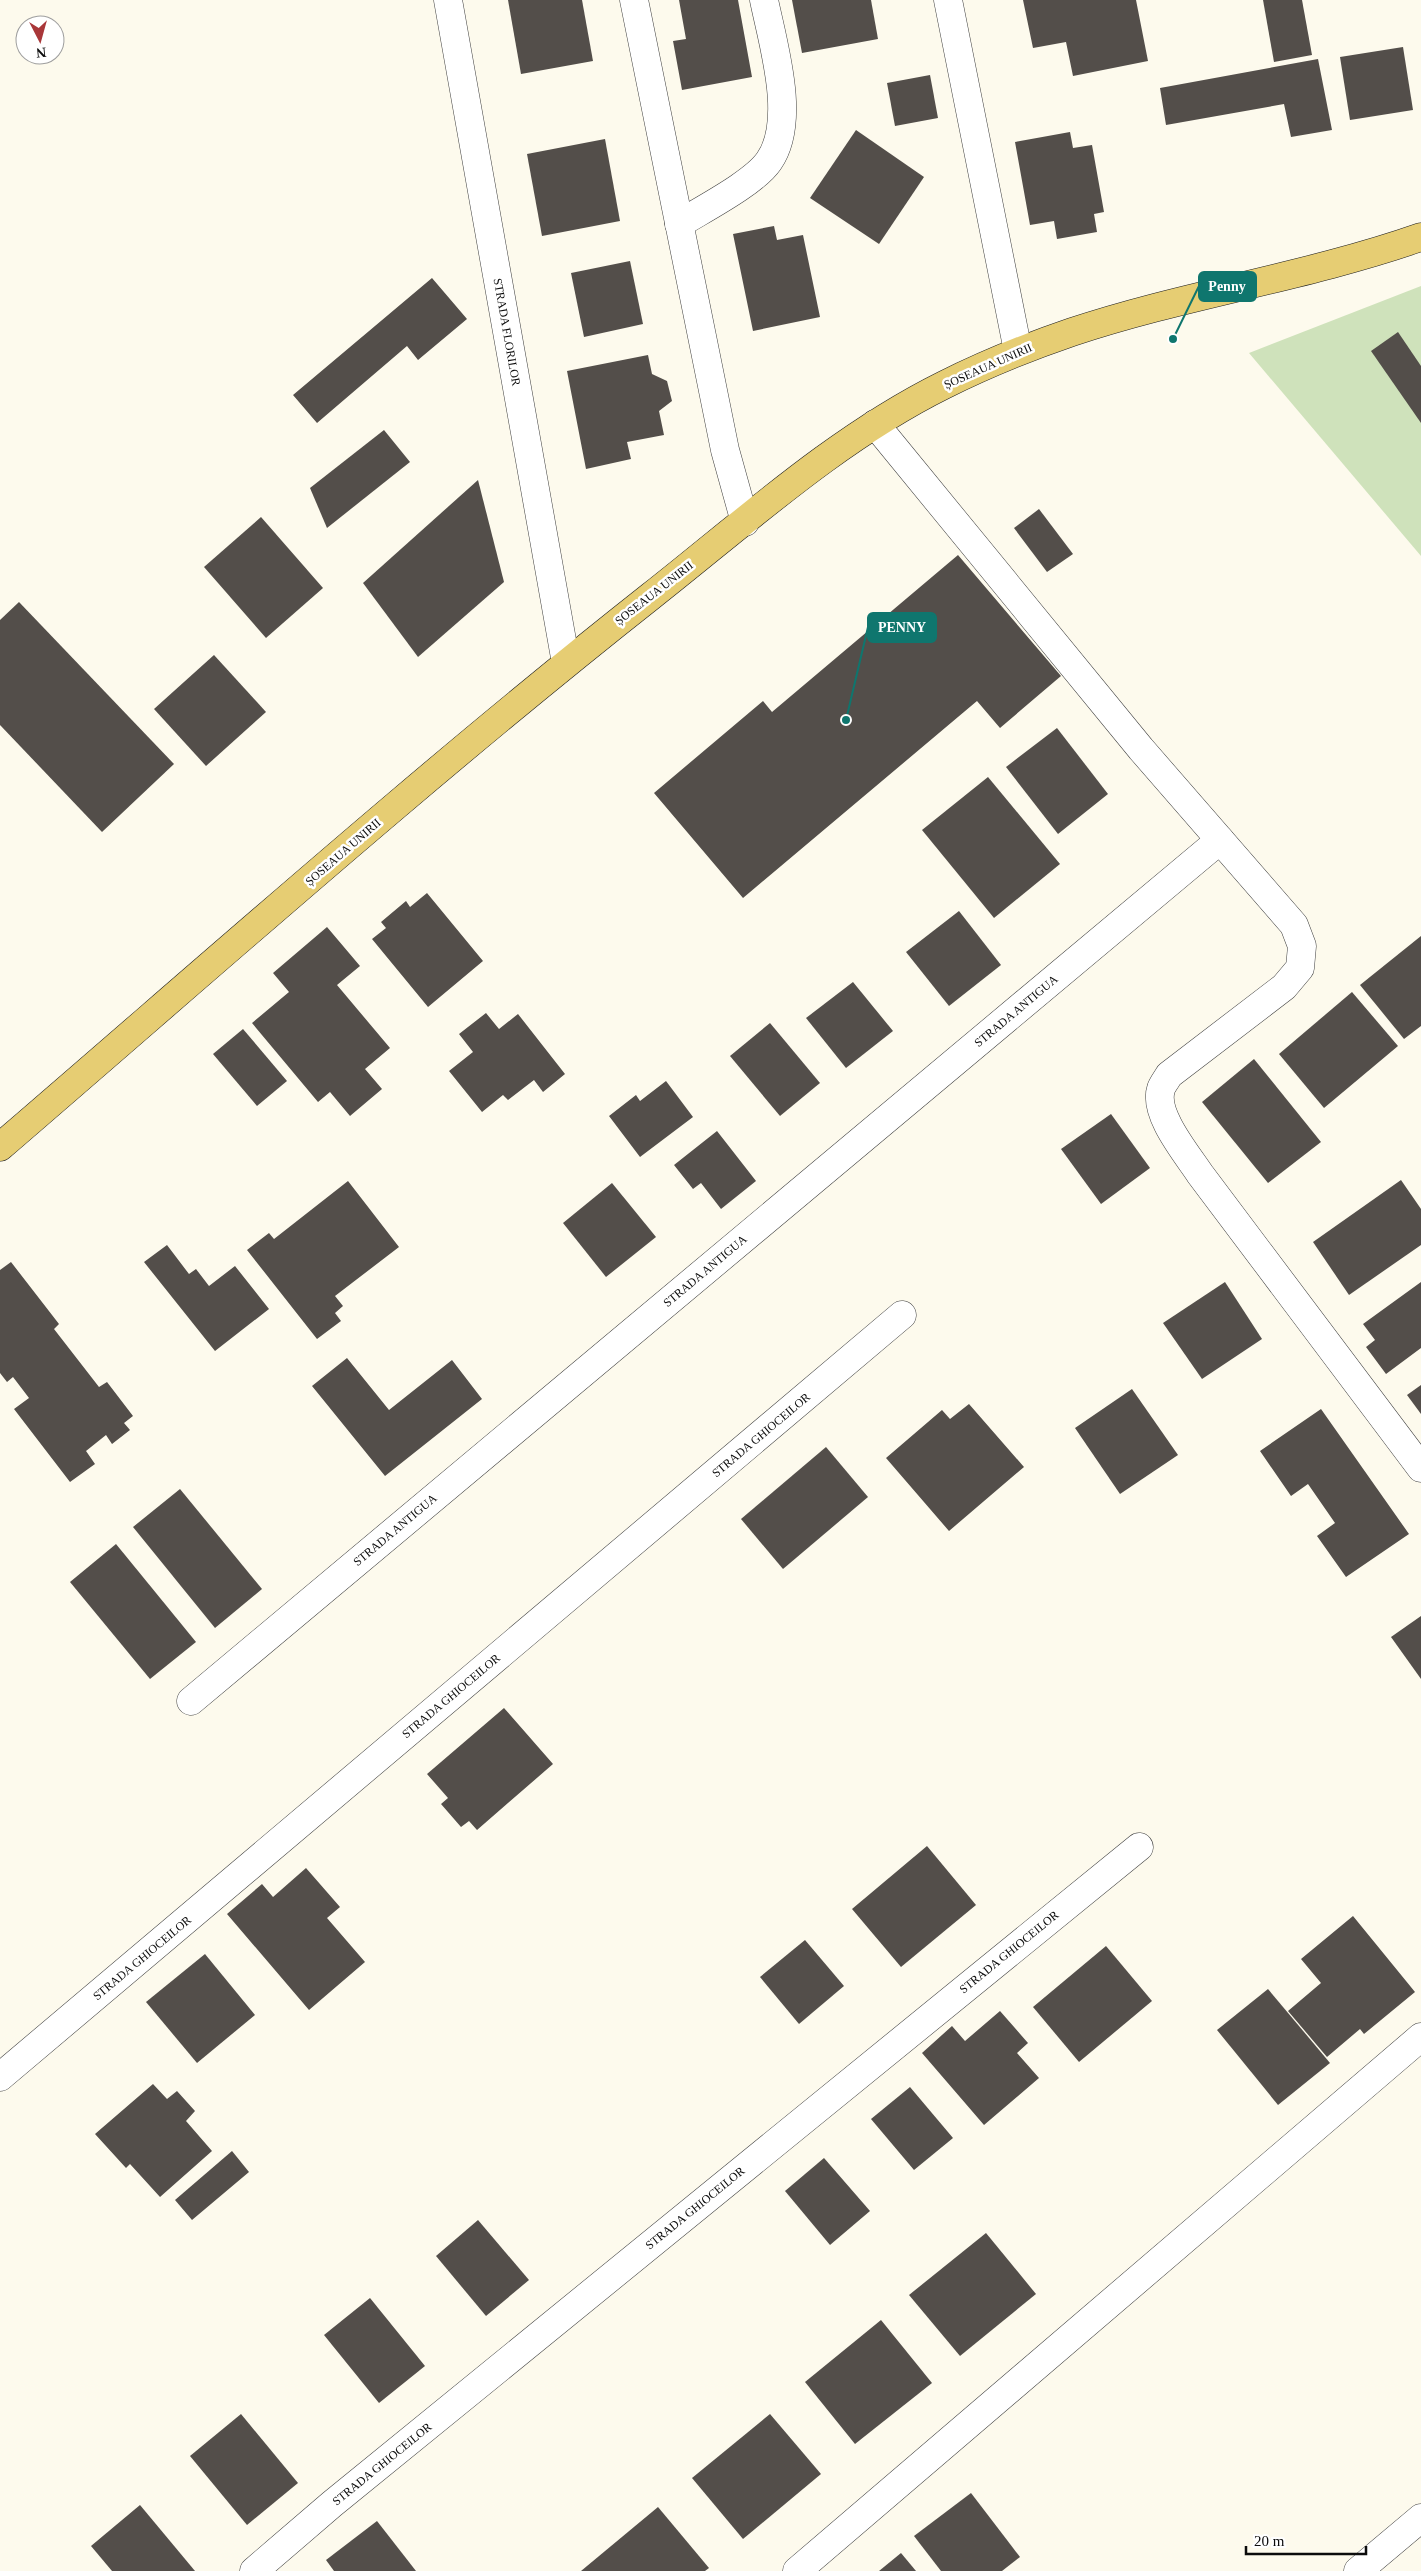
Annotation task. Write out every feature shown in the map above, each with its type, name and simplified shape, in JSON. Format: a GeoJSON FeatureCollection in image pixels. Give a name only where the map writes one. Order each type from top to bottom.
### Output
{"type":"FeatureCollection","features":[{"type":"Feature","properties":{"kind":"main road","name":"ȘOSEAUA UNIRII"},"geometry":{"type":"LineString","coordinates":[[0,1148],[348,847],[566,663],[827,458],[875,424],[939,387],[1018,352],[1073,332],[1338,263],[1421,237]]}},
{"type":"Feature","properties":{"kind":"street","name":"STRADA FLORILOR"},"geometry":{"type":"LineString","coordinates":[[448,0],[566,663]]}},
{"type":"Feature","properties":{"kind":"street"},"geometry":{"type":"LineString","coordinates":[[634,0],[725,450],[745,522]]}},
{"type":"Feature","properties":{"kind":"street"},"geometry":{"type":"LineString","coordinates":[[679,224],[756,175],[769,161],[778,145],[782,121],[781,86],[764,0]]}},
{"type":"Feature","properties":{"kind":"street"},"geometry":{"type":"LineString","coordinates":[[948,0],[1018,352]]}},
{"type":"Feature","properties":{"kind":"street"},"geometry":{"type":"LineString","coordinates":[[875,424],[1134,741],[1294,924],[1302,946],[1300,968],[1284,987],[1169,1076],[1160,1089],[1161,1107],[1166,1123],[1200,1174],[1421,1468]]}},
{"type":"Feature","properties":{"kind":"street","name":"STRADA ANTIGUA"},"geometry":{"type":"LineString","coordinates":[[191,1701],[1220,840]]}},
{"type":"Feature","properties":{"kind":"street","name":"STRADA GHIOCEILOR"},"geometry":{"type":"LineString","coordinates":[[0,2077],[902,1315]]}},
{"type":"Feature","properties":{"kind":"street","name":"STRADA GHIOCEILOR"},"geometry":{"type":"LineString","coordinates":[[254,2571],[340,2498],[1139,1847]]}},
{"type":"Feature","properties":{"kind":"street"},"geometry":{"type":"LineString","coordinates":[[797,2571],[1421,2037]]}},
{"type":"Feature","properties":{"kind":"street"},"geometry":{"type":"LineString","coordinates":[[1358,2571],[1421,2518]]}},
{"type":"Feature","properties":{"kind":"green space"},"geometry":{"type":"Polygon","coordinates":[[[1421,286],[1421,556],[1249,353],[1421,286]]]}},
{"type":"Feature","properties":{"kind":"building"},"geometry":{"type":"Polygon","coordinates":[[[508,0],[582,0],[593,61],[521,74],[508,0]]]}},
{"type":"Feature","properties":{"kind":"building"},"geometry":{"type":"Polygon","coordinates":[[[679,0],[738,0],[752,77],[682,90],[673,41],[686,39],[679,0]]]}},
{"type":"Feature","properties":{"kind":"building"},"geometry":{"type":"Polygon","coordinates":[[[792,0],[871,0],[878,39],[802,53],[792,0]]]}},
{"type":"Feature","properties":{"kind":"building"},"geometry":{"type":"Polygon","coordinates":[[[1023,0],[1136,0],[1148,61],[1073,76],[1066,42],[1033,48],[1023,0]]]}},
{"type":"Feature","properties":{"kind":"building"},"geometry":{"type":"Polygon","coordinates":[[[1263,0],[1302,0],[1312,55],[1274,62],[1263,0]]]}},
{"type":"Feature","properties":{"kind":"building"},"geometry":{"type":"Polygon","coordinates":[[[1403,47],[1413,110],[1350,120],[1340,57],[1403,47]]]}},
{"type":"Feature","properties":{"kind":"building"},"geometry":{"type":"Polygon","coordinates":[[[1318,59],[1332,130],[1291,137],[1284,104],[1166,125],[1160,88],[1318,59]]]}},
{"type":"Feature","properties":{"kind":"building"},"geometry":{"type":"Polygon","coordinates":[[[930,75],[938,118],[895,126],[887,83],[930,75]]]}},
{"type":"Feature","properties":{"kind":"building"},"geometry":{"type":"Polygon","coordinates":[[[856,130],[924,177],[879,244],[810,198],[856,130]]]}},
{"type":"Feature","properties":{"kind":"building"},"geometry":{"type":"Polygon","coordinates":[[[1070,132],[1073,148],[1092,145],[1104,212],[1094,214],[1097,232],[1057,239],[1054,221],[1030,225],[1015,142],[1070,132]]]}},
{"type":"Feature","properties":{"kind":"building"},"geometry":{"type":"Polygon","coordinates":[[[605,139],[620,221],[542,236],[527,154],[605,139]]]}},
{"type":"Feature","properties":{"kind":"building"},"geometry":{"type":"Polygon","coordinates":[[[774,226],[777,240],[803,235],[820,317],[753,331],[733,234],[774,226]]]}},
{"type":"Feature","properties":{"kind":"building"},"geometry":{"type":"Polygon","coordinates":[[[630,261],[643,324],[584,337],[571,273],[630,261]]]}},
{"type":"Feature","properties":{"kind":"building"},"geometry":{"type":"Polygon","coordinates":[[[432,278],[467,319],[418,360],[407,346],[317,423],[293,395],[432,278]]]}},
{"type":"Feature","properties":{"kind":"building"},"geometry":{"type":"Polygon","coordinates":[[[1398,332],[1421,366],[1421,423],[1371,351],[1398,332]]]}},
{"type":"Feature","properties":{"kind":"building"},"geometry":{"type":"Polygon","coordinates":[[[648,355],[652,374],[667,381],[672,401],[659,411],[664,435],[627,442],[631,459],[586,469],[567,371],[648,355]]]}},
{"type":"Feature","properties":{"kind":"building"},"geometry":{"type":"Polygon","coordinates":[[[384,430],[410,462],[327,528],[310,488],[384,430]]]}},
{"type":"Feature","properties":{"kind":"building"},"geometry":{"type":"Polygon","coordinates":[[[478,480],[504,582],[418,657],[363,583],[478,480]]]}},
{"type":"Feature","properties":{"kind":"building"},"geometry":{"type":"Polygon","coordinates":[[[1039,509],[1073,554],[1047,572],[1014,528],[1039,509]]]}},
{"type":"Feature","properties":{"kind":"building"},"geometry":{"type":"Polygon","coordinates":[[[261,517],[323,588],[266,638],[204,567],[261,517]]]}},
{"type":"Feature","properties":{"kind":"building"},"geometry":{"type":"Polygon","coordinates":[[[958,555],[1061,676],[1000,728],[977,701],[743,898],[654,793],[763,701],[772,712],[958,555]]]}},
{"type":"Feature","properties":{"kind":"building"},"geometry":{"type":"Polygon","coordinates":[[[19,602],[174,764],[102,832],[0,725],[0,620],[19,602]]]}},
{"type":"Feature","properties":{"kind":"building"},"geometry":{"type":"Polygon","coordinates":[[[214,655],[266,712],[206,766],[154,709],[214,655]]]}},
{"type":"Feature","properties":{"kind":"building"},"geometry":{"type":"Polygon","coordinates":[[[1057,728],[1108,794],[1058,834],[1006,767],[1057,728]]]}},
{"type":"Feature","properties":{"kind":"building"},"geometry":{"type":"Polygon","coordinates":[[[988,777],[1060,864],[994,918],[922,830],[988,777]]]}},
{"type":"Feature","properties":{"kind":"building"},"geometry":{"type":"Polygon","coordinates":[[[427,893],[483,961],[428,1007],[372,939],[386,928],[381,922],[406,901],[410,907],[427,893]]]}},
{"type":"Feature","properties":{"kind":"building"},"geometry":{"type":"Polygon","coordinates":[[[959,911],[1001,965],[949,1006],[906,952],[959,911]]]}},
{"type":"Feature","properties":{"kind":"building"},"geometry":{"type":"Polygon","coordinates":[[[327,927],[360,966],[337,985],[390,1048],[365,1069],[382,1089],[350,1116],[330,1092],[318,1102],[252,1023],[289,992],[273,973],[327,927]]]}},
{"type":"Feature","properties":{"kind":"building"},"geometry":{"type":"Polygon","coordinates":[[[1421,936],[1421,1026],[1404,1039],[1360,985],[1421,936]]]}},
{"type":"Feature","properties":{"kind":"building"},"geometry":{"type":"Polygon","coordinates":[[[853,982],[893,1031],[846,1068],[806,1018],[853,982]]]}},
{"type":"Feature","properties":{"kind":"building"},"geometry":{"type":"Polygon","coordinates":[[[1352,992],[1398,1046],[1324,1108],[1279,1054],[1352,992]]]}},
{"type":"Feature","properties":{"kind":"building"},"geometry":{"type":"Polygon","coordinates":[[[486,1013],[499,1029],[518,1014],[565,1074],[543,1092],[534,1080],[508,1100],[503,1095],[482,1112],[449,1071],[473,1052],[459,1034],[486,1013]]]}},
{"type":"Feature","properties":{"kind":"building"},"geometry":{"type":"Polygon","coordinates":[[[770,1023],[820,1083],[780,1116],[730,1056],[770,1023]]]}},
{"type":"Feature","properties":{"kind":"building"},"geometry":{"type":"Polygon","coordinates":[[[243,1029],[287,1081],[257,1106],[213,1054],[243,1029]]]}},
{"type":"Feature","properties":{"kind":"building"},"geometry":{"type":"Polygon","coordinates":[[[1254,1059],[1321,1142],[1268,1183],[1202,1102],[1254,1059]]]}},
{"type":"Feature","properties":{"kind":"building"},"geometry":{"type":"Polygon","coordinates":[[[666,1081],[693,1117],[640,1157],[609,1116],[636,1095],[640,1101],[666,1081]]]}},
{"type":"Feature","properties":{"kind":"building"},"geometry":{"type":"Polygon","coordinates":[[[1111,1114],[1150,1168],[1101,1204],[1061,1149],[1111,1114]]]}},
{"type":"Feature","properties":{"kind":"building"},"geometry":{"type":"Polygon","coordinates":[[[717,1131],[756,1181],[721,1209],[701,1183],[693,1189],[674,1165],[717,1131]]]}},
{"type":"Feature","properties":{"kind":"building"},"geometry":{"type":"Polygon","coordinates":[[[1401,1180],[1421,1209],[1421,1245],[1349,1295],[1313,1242],[1401,1180]]]}},
{"type":"Feature","properties":{"kind":"building"},"geometry":{"type":"Polygon","coordinates":[[[348,1181],[399,1247],[335,1296],[343,1306],[335,1313],[341,1321],[317,1339],[247,1250],[269,1233],[274,1239],[348,1181]]]}},
{"type":"Feature","properties":{"kind":"building"},"geometry":{"type":"Polygon","coordinates":[[[612,1183],[656,1237],[606,1277],[563,1223],[612,1183]]]}},
{"type":"Feature","properties":{"kind":"building"},"geometry":{"type":"Polygon","coordinates":[[[167,1245],[189,1274],[196,1269],[209,1286],[235,1266],[269,1309],[215,1351],[144,1262],[167,1245]]]}},
{"type":"Feature","properties":{"kind":"building"},"geometry":{"type":"Polygon","coordinates":[[[11,1262],[59,1324],[54,1329],[99,1387],[107,1382],[133,1416],[124,1423],[130,1430],[112,1444],[106,1435],[86,1451],[95,1464],[70,1482],[14,1409],[29,1398],[13,1377],[7,1382],[0,1373],[0,1270],[11,1262]]]}},
{"type":"Feature","properties":{"kind":"building"},"geometry":{"type":"Polygon","coordinates":[[[1225,1282],[1262,1339],[1202,1379],[1163,1323],[1225,1282]]]}},
{"type":"Feature","properties":{"kind":"building"},"geometry":{"type":"Polygon","coordinates":[[[1421,1282],[1421,1348],[1386,1374],[1366,1347],[1375,1340],[1363,1324],[1421,1282]]]}},
{"type":"Feature","properties":{"kind":"building"},"geometry":{"type":"Polygon","coordinates":[[[347,1358],[389,1410],[452,1360],[482,1399],[385,1476],[312,1386],[347,1358]]]}},
{"type":"Feature","properties":{"kind":"building"},"geometry":{"type":"Polygon","coordinates":[[[1421,1385],[1421,1414],[1407,1395],[1421,1385]]]}},
{"type":"Feature","properties":{"kind":"building"},"geometry":{"type":"Polygon","coordinates":[[[1132,1389],[1178,1455],[1120,1494],[1075,1428],[1132,1389]]]}},
{"type":"Feature","properties":{"kind":"building"},"geometry":{"type":"Polygon","coordinates":[[[969,1404],[1024,1467],[949,1531],[886,1458],[942,1410],[950,1419],[969,1404]]]}},
{"type":"Feature","properties":{"kind":"building"},"geometry":{"type":"Polygon","coordinates":[[[1321,1409],[1409,1534],[1346,1577],[1317,1536],[1335,1523],[1308,1484],[1291,1496],[1260,1451],[1321,1409]]]}},
{"type":"Feature","properties":{"kind":"building"},"geometry":{"type":"Polygon","coordinates":[[[826,1447],[868,1497],[783,1569],[741,1519],[826,1447]]]}},
{"type":"Feature","properties":{"kind":"building"},"geometry":{"type":"Polygon","coordinates":[[[180,1489],[262,1589],[215,1628],[133,1527],[180,1489]]]}},
{"type":"Feature","properties":{"kind":"building"},"geometry":{"type":"Polygon","coordinates":[[[116,1544],[196,1642],[150,1679],[70,1582],[116,1544]]]}},
{"type":"Feature","properties":{"kind":"building"},"geometry":{"type":"Polygon","coordinates":[[[1421,1616],[1421,1679],[1391,1637],[1421,1616]]]}},
{"type":"Feature","properties":{"kind":"building"},"geometry":{"type":"Polygon","coordinates":[[[504,1708],[553,1764],[477,1830],[469,1821],[461,1827],[441,1804],[448,1798],[427,1774],[504,1708]]]}},
{"type":"Feature","properties":{"kind":"building"},"geometry":{"type":"Polygon","coordinates":[[[927,1846],[976,1905],[901,1967],[852,1909],[927,1846]]]}},
{"type":"Feature","properties":{"kind":"building"},"geometry":{"type":"Polygon","coordinates":[[[306,1868],[340,1907],[327,1918],[365,1962],[309,2010],[227,1914],[262,1884],[273,1897],[306,1868]]]}},
{"type":"Feature","properties":{"kind":"building"},"geometry":{"type":"Polygon","coordinates":[[[1353,1916],[1415,1992],[1364,2034],[1360,2029],[1327,2057],[1288,2011],[1321,1983],[1301,1959],[1353,1916]]]}},
{"type":"Feature","properties":{"kind":"building"},"geometry":{"type":"Polygon","coordinates":[[[805,1940],[844,1986],[799,2024],[760,1977],[805,1940]]]}},
{"type":"Feature","properties":{"kind":"building"},"geometry":{"type":"Polygon","coordinates":[[[1106,1946],[1152,2001],[1079,2062],[1033,2007],[1106,1946]]]}},
{"type":"Feature","properties":{"kind":"building"},"geometry":{"type":"Polygon","coordinates":[[[205,1954],[255,2015],[197,2063],[146,2002],[205,1954]]]}},
{"type":"Feature","properties":{"kind":"building"},"geometry":{"type":"Polygon","coordinates":[[[1268,1989],[1330,2063],[1278,2105],[1217,2030],[1268,1989]]]}},
{"type":"Feature","properties":{"kind":"building"},"geometry":{"type":"Polygon","coordinates":[[[1000,2011],[1028,2043],[1017,2053],[1039,2078],[984,2125],[922,2053],[952,2026],[965,2041],[1000,2011]]]}},
{"type":"Feature","properties":{"kind":"building"},"geometry":{"type":"Polygon","coordinates":[[[153,2084],[167,2099],[177,2091],[195,2111],[186,2121],[212,2151],[160,2197],[130,2164],[126,2168],[95,2134],[153,2084]]]}},
{"type":"Feature","properties":{"kind":"building"},"geometry":{"type":"Polygon","coordinates":[[[910,2087],[953,2138],[914,2170],[871,2119],[910,2087]]]}},
{"type":"Feature","properties":{"kind":"building"},"geometry":{"type":"Polygon","coordinates":[[[232,2151],[249,2172],[192,2220],[175,2200],[232,2151]]]}},
{"type":"Feature","properties":{"kind":"building"},"geometry":{"type":"Polygon","coordinates":[[[824,2158],[870,2211],[830,2245],[785,2191],[824,2158]]]}},
{"type":"Feature","properties":{"kind":"building"},"geometry":{"type":"Polygon","coordinates":[[[478,2220],[529,2280],[486,2316],[436,2256],[478,2220]]]}},
{"type":"Feature","properties":{"kind":"building"},"geometry":{"type":"Polygon","coordinates":[[[986,2233],[1036,2294],[960,2356],[909,2295],[986,2233]]]}},
{"type":"Feature","properties":{"kind":"building"},"geometry":{"type":"Polygon","coordinates":[[[370,2298],[425,2366],[379,2403],[324,2335],[370,2298]]]}},
{"type":"Feature","properties":{"kind":"building"},"geometry":{"type":"Polygon","coordinates":[[[881,2320],[932,2383],[855,2444],[805,2382],[881,2320]]]}},
{"type":"Feature","properties":{"kind":"building"},"geometry":{"type":"Polygon","coordinates":[[[241,2414],[298,2483],[247,2525],[190,2456],[241,2414]]]}},
{"type":"Feature","properties":{"kind":"building"},"geometry":{"type":"Polygon","coordinates":[[[770,2414],[821,2474],[743,2539],[692,2478],[770,2414]]]}},
{"type":"Feature","properties":{"kind":"building"},"geometry":{"type":"Polygon","coordinates":[[[971,2493],[1020,2557],[1002,2571],[941,2571],[914,2536],[971,2493]]]}},
{"type":"Feature","properties":{"kind":"building"},"geometry":{"type":"Polygon","coordinates":[[[140,2505],[195,2571],[112,2571],[91,2546],[140,2505]]]}},
{"type":"Feature","properties":{"kind":"building"},"geometry":{"type":"Polygon","coordinates":[[[658,2507],[709,2568],[705,2571],[581,2571],[658,2507]]]}},
{"type":"Feature","properties":{"kind":"building"},"geometry":{"type":"Polygon","coordinates":[[[377,2521],[416,2571],[334,2571],[326,2560],[377,2521]]]}},
{"type":"Feature","properties":{"kind":"building"},"geometry":{"type":"Polygon","coordinates":[[[901,2553],[916,2571],[879,2571],[901,2553]]]}},
{"type":"Feature","properties":{"kind":"place","name":"Penny"},"geometry":{"type":"Point","coordinates":[1173,339]}},
{"type":"Feature","properties":{"kind":"place","name":"PENNY"},"geometry":{"type":"Point","coordinates":[846,720]}}]}
